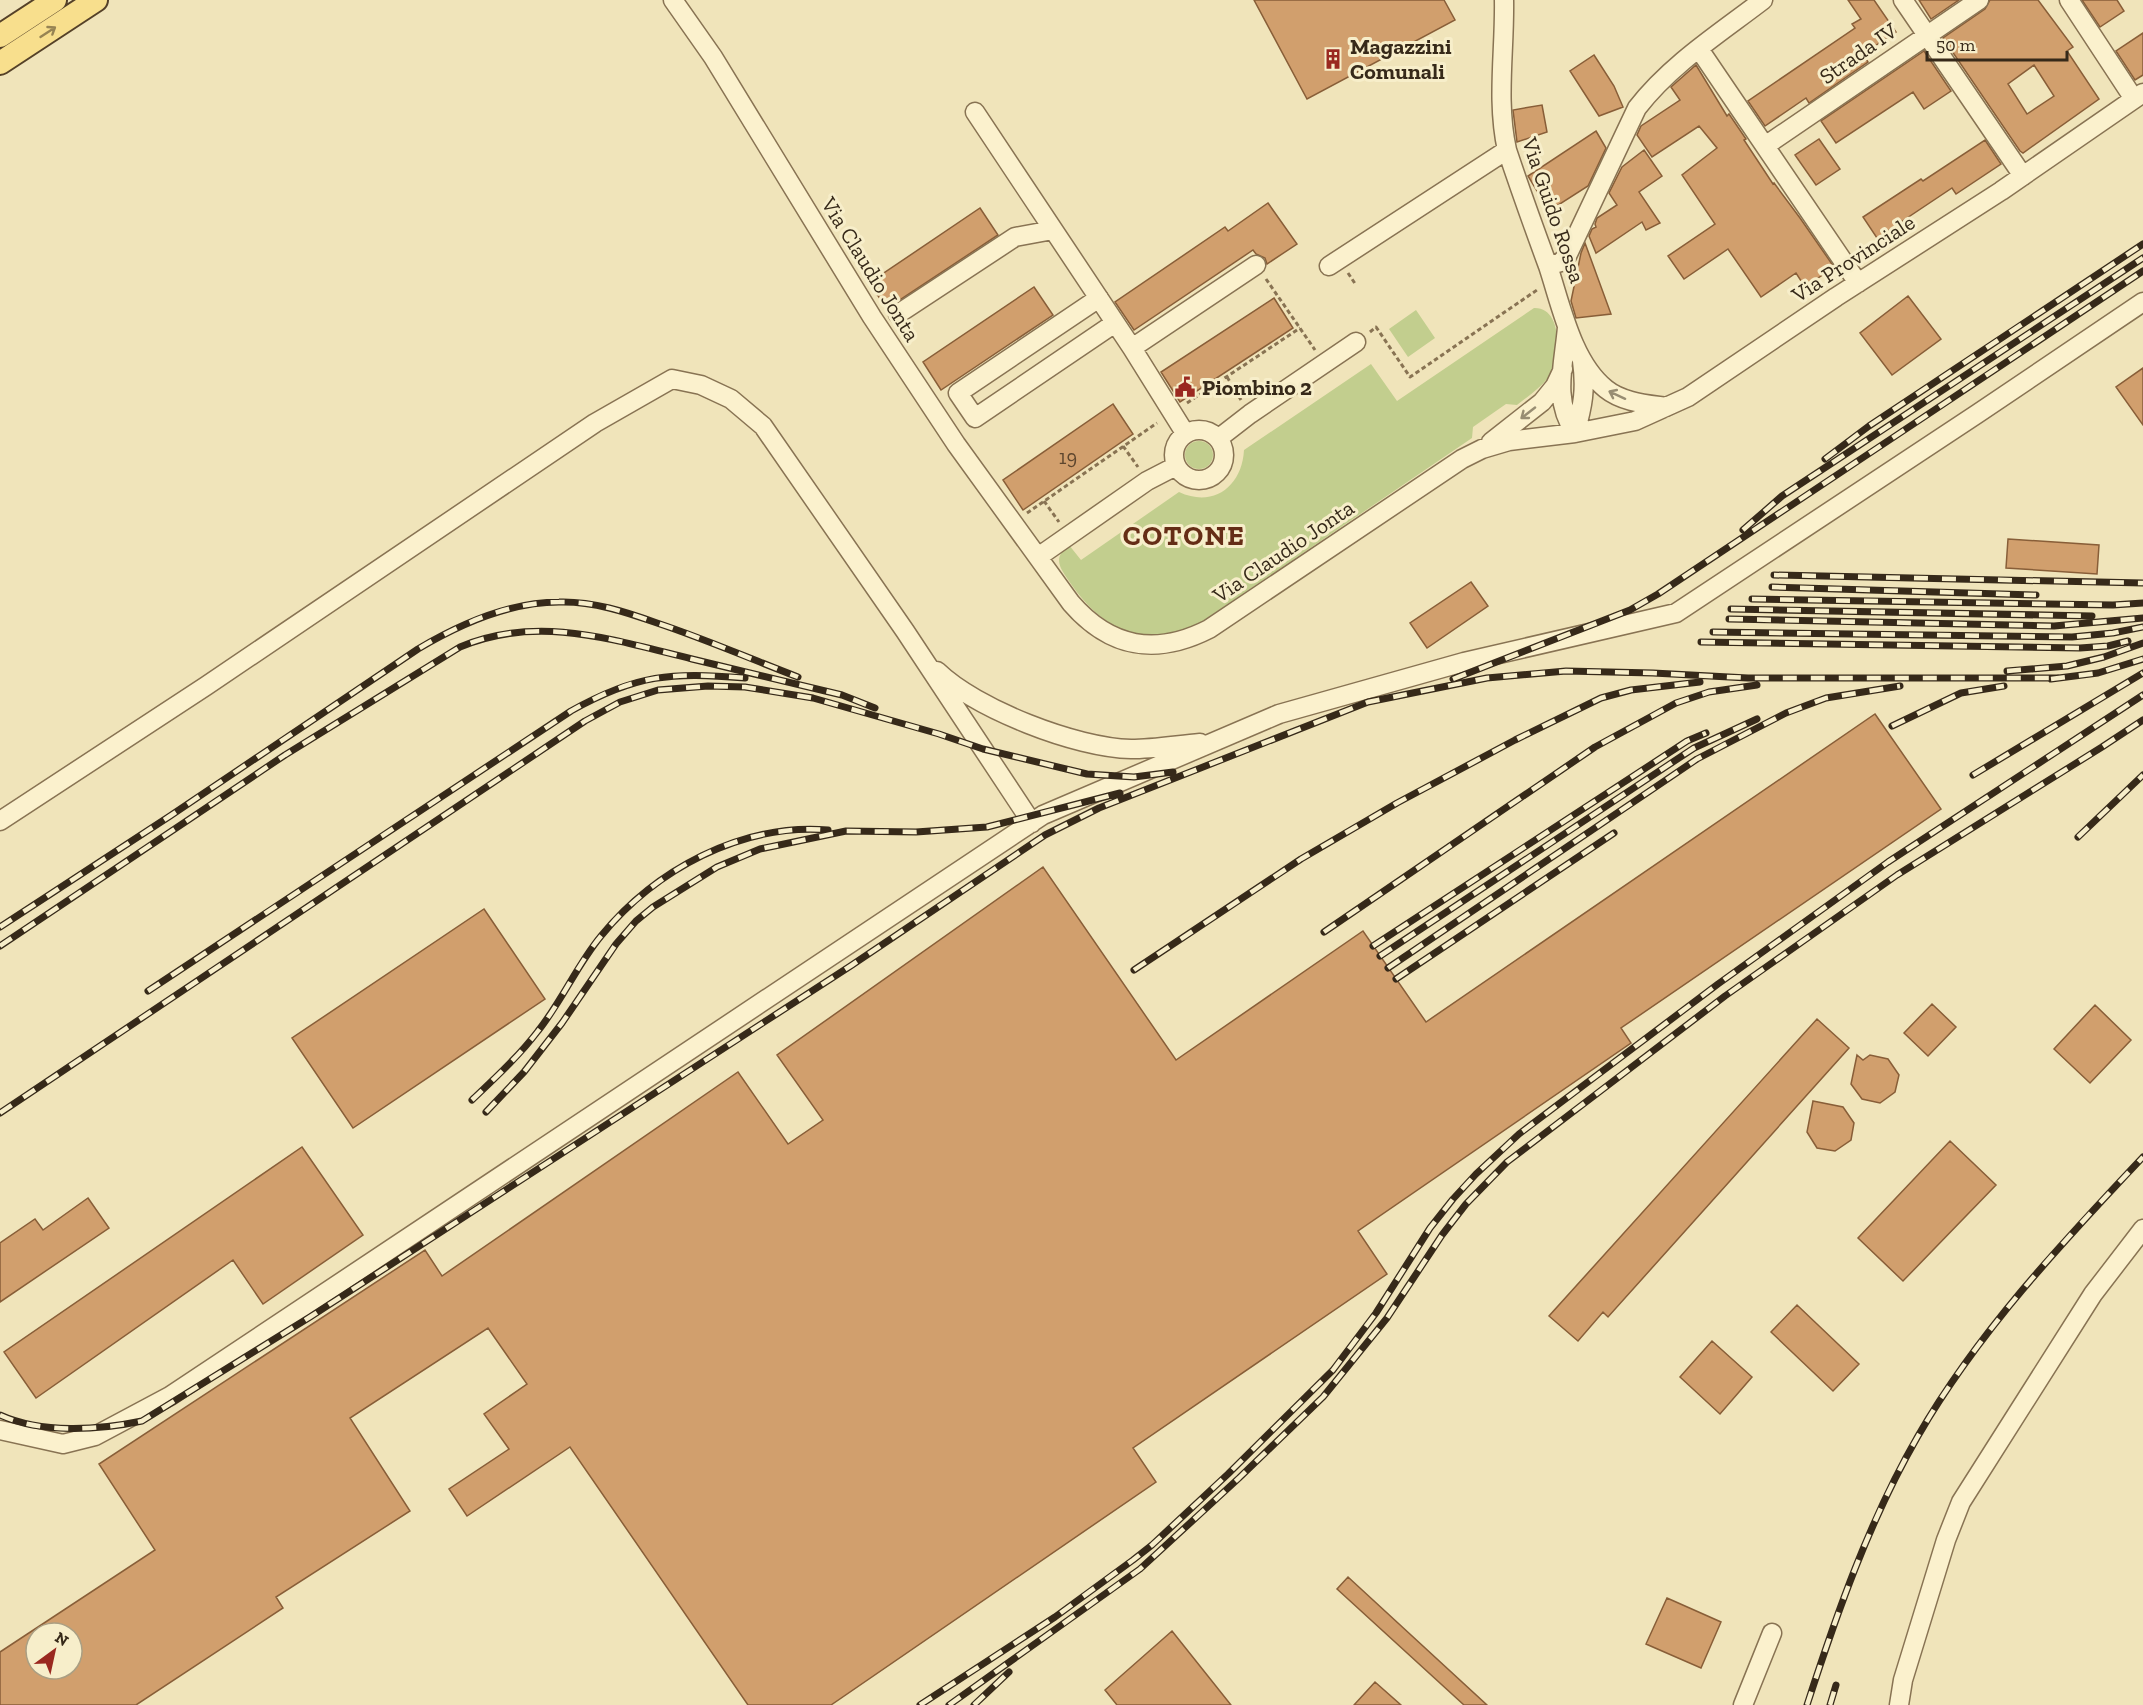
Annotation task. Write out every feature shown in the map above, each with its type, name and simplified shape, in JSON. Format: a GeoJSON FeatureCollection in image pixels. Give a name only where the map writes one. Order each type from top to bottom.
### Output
{"type":"FeatureCollection","features":[{"type":"Feature","properties":{"kind":"main road"},"geometry":{"type":"LineString","coordinates":[[0,36],[55,0]]}},
{"type":"Feature","properties":{"kind":"main road"},"geometry":{"type":"LineString","coordinates":[[0,63],[96,0]]}},
{"type":"Feature","properties":{"kind":"street","name":"Via Claudio Jonta"},"geometry":{"type":"LineString","coordinates":[[673,0],[713,57],[872,317],[956,444],[1071,603],[1098,629],[1116,638],[1134,644],[1152,645],[1172,644],[1191,639],[1209,630],[1462,459],[1482,449],[1518,439],[1575,433]]}},
{"type":"Feature","properties":{"kind":"street","name":"Via Guido Rossa"},"geometry":{"type":"LineString","coordinates":[[1504,0],[1501,110],[1507,150],[1567,325],[1581,358],[1585,378],[1584,402],[1575,433]]}},
{"type":"Feature","properties":{"kind":"street"},"geometry":{"type":"LineString","coordinates":[[1548,266],[1561,262],[1568,256],[1637,108],[1651,90],[1699,49],[1763,0]]}},
{"type":"Feature","properties":{"kind":"street"},"geometry":{"type":"LineString","coordinates":[[1903,0],[2023,176]]}},
{"type":"Feature","properties":{"kind":"street","name":"Strada IV"},"geometry":{"type":"LineString","coordinates":[[1765,146],[1979,0]]}},
{"type":"Feature","properties":{"kind":"street"},"geometry":{"type":"LineString","coordinates":[[2069,0],[2139,96]]}},
{"type":"Feature","properties":{"kind":"street"},"geometry":{"type":"LineString","coordinates":[[1699,49],[1858,283]]}},
{"type":"Feature","properties":{"kind":"street","name":"Via Provinciale"},"geometry":{"type":"LineString","coordinates":[[1575,433],[1635,421],[1688,397],[2023,176],[2139,96]]}},
{"type":"Feature","properties":{"kind":"street"},"geometry":{"type":"LineString","coordinates":[[975,112],[1132,348],[1185,433]]}},
{"type":"Feature","properties":{"kind":"street"},"geometry":{"type":"LineString","coordinates":[[1329,266],[1507,150]]}},
{"type":"Feature","properties":{"kind":"street"},"geometry":{"type":"LineString","coordinates":[[898,314],[1016,237],[1053,230]]}},
{"type":"Feature","properties":{"kind":"street"},"geometry":{"type":"LineString","coordinates":[[1132,348],[1256,265]]}},
{"type":"Feature","properties":{"kind":"street"},"geometry":{"type":"LineString","coordinates":[[1098,298],[958,393],[975,418],[1115,323]]}},
{"type":"Feature","properties":{"kind":"street"},"geometry":{"type":"LineString","coordinates":[[0,1430],[63,1444],[94,1436],[170,1396],[1043,815],[1279,714],[1452,666],[1676,613],[2143,302]]}},
{"type":"Feature","properties":{"kind":"street","name":"Via Guido Rossa"},"geometry":{"type":"LineString","coordinates":[[1567,325],[1560,388],[1561,406],[1566,420],[1575,433]]}},
{"type":"Feature","properties":{"kind":"street"},"geometry":{"type":"LineString","coordinates":[[1219,438],[1250,414],[1356,342]]}},
{"type":"Feature","properties":{"kind":"street","name":"Via Guido Rossa"},"geometry":{"type":"LineString","coordinates":[[1581,358],[1597,381],[1607,390],[1624,399],[1668,407]]}},
{"type":"Feature","properties":{"kind":"street","name":"Via Guido Rossa"},"geometry":{"type":"LineString","coordinates":[[1482,449],[1542,402],[1555,387],[1563,369]]}},
{"type":"Feature","properties":{"kind":"street"},"geometry":{"type":"LineString","coordinates":[[0,821],[216,679],[595,423],[672,379],[701,385],[731,399],[763,426],[921,655],[1032,823]]}},
{"type":"Feature","properties":{"kind":"street"},"geometry":{"type":"LineString","coordinates":[[1203,429],[1219,438],[1225,456],[1217,473],[1199,480],[1190,479],[1182,474],[1173,457],[1178,439],[1185,433],[1203,429]]}},
{"type":"Feature","properties":{"kind":"street"},"geometry":{"type":"LineString","coordinates":[[1038,557],[1147,481],[1176,466]]}},
{"type":"Feature","properties":{"kind":"street"},"geometry":{"type":"LineString","coordinates":[[921,655],[945,679],[1000,712],[1075,740],[1130,749],[1213,742]]}},
{"type":"Feature","properties":{"kind":"street"},"geometry":{"type":"LineString","coordinates":[[1899,1705],[1903,1680],[1946,1540],[1961,1502],[2093,1294],[2143,1229]]}},
{"type":"Feature","properties":{"kind":"street"},"geometry":{"type":"LineString","coordinates":[[1743,1705],[1772,1633]]}},
{"type":"Feature","properties":{"kind":"path"},"geometry":{"type":"LineString","coordinates":[[1256,265],[1324,363]]}},
{"type":"Feature","properties":{"kind":"path"},"geometry":{"type":"LineString","coordinates":[[1356,342],[1376,327],[1410,377],[1543,286]]}},
{"type":"Feature","properties":{"kind":"path"},"geometry":{"type":"LineString","coordinates":[[1013,523],[1173,412],[1300,328]]}},
{"type":"Feature","properties":{"kind":"path"},"geometry":{"type":"LineString","coordinates":[[1227,377],[1250,414]]}},
{"type":"Feature","properties":{"kind":"path"},"geometry":{"type":"LineString","coordinates":[[1124,446],[1147,481]]}},
{"type":"Feature","properties":{"kind":"path"},"geometry":{"type":"LineString","coordinates":[[1044,501],[1068,536]]}},
{"type":"Feature","properties":{"kind":"green space"},"geometry":{"type":"Polygon","coordinates":[[[1534,308],[1550,315],[1557,333],[1554,365],[1548,378],[1540,386],[1517,405],[1506,404],[1473,427],[1472,438],[1203,621],[1162,636],[1136,635],[1116,627],[1091,608],[1061,569],[1060,555],[1069,545],[1081,560],[1179,492],[1203,497],[1224,491],[1238,474],[1244,450],[1371,364],[1397,401],[1534,308]]]}},
{"type":"Feature","properties":{"kind":"green space"},"geometry":{"type":"Polygon","coordinates":[[[1416,310],[1435,338],[1408,357],[1389,329],[1416,310]]]}},
{"type":"Feature","properties":{"kind":"green space"},"geometry":{"type":"Polygon","coordinates":[[[1199,441],[1209,445],[1213,455],[1209,465],[1199,469],[1189,465],[1185,455],[1189,445],[1199,441]]]}},
{"type":"Feature","properties":{"kind":"building","name":"Magazzini Comunali"},"geometry":{"type":"Polygon","coordinates":[[[1254,0],[1444,0],[1455,20],[1307,99],[1254,0]]]}},
{"type":"Feature","properties":{"kind":"building"},"geometry":{"type":"Polygon","coordinates":[[[1848,0],[1874,0],[1896,32],[1863,54],[1868,62],[1809,103],[1806,98],[1765,126],[1748,101],[1855,28],[1852,24],[1861,19],[1848,0]]]}},
{"type":"Feature","properties":{"kind":"building"},"geometry":{"type":"Polygon","coordinates":[[[1919,0],[1959,0],[1931,19],[1919,0]]]}},
{"type":"Feature","properties":{"kind":"building"},"geometry":{"type":"Polygon","coordinates":[[[1990,0],[2038,0],[2073,47],[2067,51],[2099,99],[2023,153],[1943,38],[1985,9],[1990,0]],[[2034,65],[2008,84],[2027,114],[2054,96],[2034,65]]]}},
{"type":"Feature","properties":{"kind":"building"},"geometry":{"type":"Polygon","coordinates":[[[2082,0],[2117,0],[2124,11],[2100,27],[2082,0]]]}},
{"type":"Feature","properties":{"kind":"building"},"geometry":{"type":"Polygon","coordinates":[[[2143,33],[2143,75],[2135,80],[2116,51],[2143,33]]]}},
{"type":"Feature","properties":{"kind":"building"},"geometry":{"type":"Polygon","coordinates":[[[1924,51],[1951,91],[1924,109],[1913,92],[1836,143],[1821,121],[1924,51]]]}},
{"type":"Feature","properties":{"kind":"building"},"geometry":{"type":"Polygon","coordinates":[[[1594,55],[1614,86],[1623,107],[1599,116],[1570,71],[1594,55]]]}},
{"type":"Feature","properties":{"kind":"building"},"geometry":{"type":"Polygon","coordinates":[[[1696,65],[1773,184],[1834,267],[1805,287],[1796,273],[1761,297],[1728,249],[1684,279],[1668,256],[1715,224],[1682,175],[1717,148],[1699,126],[1652,157],[1637,135],[1641,126],[1680,100],[1671,87],[1696,65]]]}},
{"type":"Feature","properties":{"kind":"building"},"geometry":{"type":"Polygon","coordinates":[[[1542,105],[1547,132],[1517,142],[1513,110],[1542,105]]]}},
{"type":"Feature","properties":{"kind":"building"},"geometry":{"type":"Polygon","coordinates":[[[1596,131],[1606,148],[1588,186],[1549,211],[1528,176],[1596,131]]]}},
{"type":"Feature","properties":{"kind":"building"},"geometry":{"type":"Polygon","coordinates":[[[1819,139],[1840,169],[1816,185],[1795,155],[1819,139]]]}},
{"type":"Feature","properties":{"kind":"building"},"geometry":{"type":"Polygon","coordinates":[[[1985,140],[2001,164],[1956,194],[1952,188],[1877,238],[1863,217],[1985,140]]]}},
{"type":"Feature","properties":{"kind":"building"},"geometry":{"type":"Polygon","coordinates":[[[1644,150],[1662,176],[1639,192],[1660,223],[1646,230],[1642,222],[1596,253],[1589,236],[1592,229],[1596,227],[1597,218],[1617,205],[1609,193],[1622,167],[1644,150]]]}},
{"type":"Feature","properties":{"kind":"building"},"geometry":{"type":"Polygon","coordinates":[[[1268,203],[1297,244],[1267,264],[1265,258],[1253,250],[1134,330],[1115,302],[1225,227],[1228,231],[1268,203]]]}},
{"type":"Feature","properties":{"kind":"building"},"geometry":{"type":"Polygon","coordinates":[[[980,208],[998,235],[892,305],[888,310],[869,283],[980,208]]]}},
{"type":"Feature","properties":{"kind":"building"},"geometry":{"type":"Polygon","coordinates":[[[1585,243],[1611,314],[1576,318],[1571,301],[1585,243]]]}},
{"type":"Feature","properties":{"kind":"building"},"geometry":{"type":"Polygon","coordinates":[[[1034,287],[1053,315],[941,390],[923,362],[1034,287]]]}},
{"type":"Feature","properties":{"kind":"building"},"geometry":{"type":"Polygon","coordinates":[[[1908,296],[1941,339],[1892,375],[1860,333],[1908,296]]]}},
{"type":"Feature","properties":{"kind":"building"},"geometry":{"type":"Polygon","coordinates":[[[1274,298],[1293,328],[1180,402],[1161,372],[1274,298]]]}},
{"type":"Feature","properties":{"kind":"building"},"geometry":{"type":"Polygon","coordinates":[[[2143,368],[2143,425],[2116,387],[2143,368]]]}},
{"type":"Feature","properties":{"kind":"building"},"geometry":{"type":"Polygon","coordinates":[[[1113,404],[1133,434],[1023,510],[1003,480],[1113,404]]]}},
{"type":"Feature","properties":{"kind":"building"},"geometry":{"type":"Polygon","coordinates":[[[2008,539],[2099,545],[2097,574],[2006,568],[2008,539]]]}},
{"type":"Feature","properties":{"kind":"building"},"geometry":{"type":"Polygon","coordinates":[[[1471,582],[1488,606],[1427,648],[1410,623],[1471,582]]]}},
{"type":"Feature","properties":{"kind":"building"},"geometry":{"type":"Polygon","coordinates":[[[1875,714],[1941,809],[1621,1028],[1631,1043],[1358,1231],[1387,1274],[1133,1448],[1156,1482],[831,1705],[748,1705],[570,1447],[467,1516],[449,1489],[509,1449],[484,1414],[527,1384],[488,1328],[350,1418],[410,1511],[276,1597],[283,1608],[136,1705],[0,1705],[0,1652],[24,1636],[24,1681],[84,1681],[84,1621],[47,1621],[155,1550],[99,1464],[425,1250],[442,1276],[738,1072],[788,1144],[823,1120],[777,1055],[1043,867],[1176,1060],[1363,931],[1426,1022],[1875,714]]]}},
{"type":"Feature","properties":{"kind":"building"},"geometry":{"type":"Polygon","coordinates":[[[484,909],[545,999],[353,1128],[292,1038],[484,909]]]}},
{"type":"Feature","properties":{"kind":"building"},"geometry":{"type":"Polygon","coordinates":[[[1932,1004],[1956,1027],[1928,1056],[1904,1033],[1932,1004]]]}},
{"type":"Feature","properties":{"kind":"building"},"geometry":{"type":"Polygon","coordinates":[[[2095,1005],[2131,1040],[2090,1083],[2054,1049],[2095,1005]]]}},
{"type":"Feature","properties":{"kind":"building"},"geometry":{"type":"Polygon","coordinates":[[[1817,1019],[1849,1048],[1608,1317],[1603,1312],[1578,1341],[1549,1316],[1817,1019]]]}},
{"type":"Feature","properties":{"kind":"building"},"geometry":{"type":"Polygon","coordinates":[[[1857,1055],[1863,1060],[1870,1055],[1888,1059],[1899,1075],[1895,1092],[1880,1103],[1862,1099],[1851,1084],[1857,1055]]]}},
{"type":"Feature","properties":{"kind":"building"},"geometry":{"type":"Polygon","coordinates":[[[1813,1101],[1843,1107],[1854,1123],[1851,1140],[1835,1151],[1817,1148],[1807,1132],[1813,1101]]]}},
{"type":"Feature","properties":{"kind":"building"},"geometry":{"type":"Polygon","coordinates":[[[1950,1141],[1996,1185],[1903,1281],[1858,1238],[1950,1141]]]}},
{"type":"Feature","properties":{"kind":"building"},"geometry":{"type":"Polygon","coordinates":[[[302,1147],[363,1235],[263,1304],[233,1260],[36,1398],[4,1352],[302,1147]]]}},
{"type":"Feature","properties":{"kind":"building"},"geometry":{"type":"Polygon","coordinates":[[[88,1198],[109,1228],[0,1302],[0,1243],[35,1219],[43,1230],[88,1198]]]}},
{"type":"Feature","properties":{"kind":"building"},"geometry":{"type":"Polygon","coordinates":[[[1797,1305],[1859,1364],[1833,1391],[1771,1332],[1797,1305]]]}},
{"type":"Feature","properties":{"kind":"building"},"geometry":{"type":"Polygon","coordinates":[[[1712,1341],[1752,1377],[1720,1414],[1680,1377],[1712,1341]]]}},
{"type":"Feature","properties":{"kind":"building"},"geometry":{"type":"Polygon","coordinates":[[[1348,1577],[1487,1705],[1464,1705],[1337,1589],[1348,1577]]]}},
{"type":"Feature","properties":{"kind":"building"},"geometry":{"type":"Polygon","coordinates":[[[1667,1598],[1721,1622],[1701,1668],[1646,1644],[1667,1598]]]}},
{"type":"Feature","properties":{"kind":"building"},"geometry":{"type":"Polygon","coordinates":[[[1172,1631],[1231,1705],[1117,1705],[1105,1690],[1172,1631]]]}},
{"type":"Feature","properties":{"kind":"building"},"geometry":{"type":"Polygon","coordinates":[[[1375,1682],[1401,1705],[1354,1705],[1375,1682]]]}},
{"type":"Feature","properties":{"kind":"railway"},"geometry":{"type":"LineString","coordinates":[[1825,459],[1869,426],[2143,244]]}},
{"type":"Feature","properties":{"kind":"railway"},"geometry":{"type":"LineString","coordinates":[[1743,530],[1782,496],[2143,258]]}},
{"type":"Feature","properties":{"kind":"railway"},"geometry":{"type":"LineString","coordinates":[[1453,679],[1630,610],[1658,594],[2143,271]]}},
{"type":"Feature","properties":{"kind":"railway"},"geometry":{"type":"LineString","coordinates":[[1774,575],[2143,583]]}},
{"type":"Feature","properties":{"kind":"railway"},"geometry":{"type":"LineString","coordinates":[[1772,587],[2036,595]]}},
{"type":"Feature","properties":{"kind":"railway"},"geometry":{"type":"LineString","coordinates":[[1752,599],[2113,605],[2143,603]]}},
{"type":"Feature","properties":{"kind":"railway"},"geometry":{"type":"LineString","coordinates":[[0,927],[418,649],[468,623],[503,610],[559,602],[584,603],[609,608],[693,636],[798,677]]}},
{"type":"Feature","properties":{"kind":"railway"},"geometry":{"type":"LineString","coordinates":[[1731,609],[2092,616]]}},
{"type":"Feature","properties":{"kind":"railway"},"geometry":{"type":"LineString","coordinates":[[1729,619],[2054,626],[2143,618]]}},
{"type":"Feature","properties":{"kind":"railway"},"geometry":{"type":"LineString","coordinates":[[1713,632],[2072,637],[2143,627]]}},
{"type":"Feature","properties":{"kind":"railway"},"geometry":{"type":"LineString","coordinates":[[0,946],[285,755],[460,647],[489,637],[518,632],[547,631],[605,638],[842,695],[875,708]]}},
{"type":"Feature","properties":{"kind":"railway"},"geometry":{"type":"LineString","coordinates":[[1701,642],[2080,648],[2108,646],[2128,641]]}},
{"type":"Feature","properties":{"kind":"railway"},"geometry":{"type":"LineString","coordinates":[[2007,671],[2067,666],[2104,657],[2143,643]]}},
{"type":"Feature","properties":{"kind":"railway"},"geometry":{"type":"LineString","coordinates":[[2051,679],[2098,673],[2143,659]]}},
{"type":"Feature","properties":{"kind":"railway"},"geometry":{"type":"LineString","coordinates":[[0,1415],[16,1421],[52,1428],[108,1427],[142,1421],[310,1317],[852,965],[1045,835],[1099,808],[1368,702],[1487,678],[1566,671],[1748,678],[2058,678]]}},
{"type":"Feature","properties":{"kind":"railway"},"geometry":{"type":"LineString","coordinates":[[1973,775],[2143,673]]}},
{"type":"Feature","properties":{"kind":"railway"},"geometry":{"type":"LineString","coordinates":[[148,991],[571,711],[616,689],[655,678],[696,675],[745,678]]}},
{"type":"Feature","properties":{"kind":"railway"},"geometry":{"type":"LineString","coordinates":[[1134,970],[1301,859],[1397,803],[1515,740],[1601,698],[1631,690],[1700,682]]}},
{"type":"Feature","properties":{"kind":"railway"},"geometry":{"type":"LineString","coordinates":[[1324,932],[1595,747],[1676,703],[1709,692],[1757,685]]}},
{"type":"Feature","properties":{"kind":"railway"},"geometry":{"type":"LineString","coordinates":[[0,1113],[585,721],[620,702],[658,690],[708,686],[745,687],[813,698],[983,749],[1087,774],[1134,777],[1173,772]]}},
{"type":"Feature","properties":{"kind":"railway"},"geometry":{"type":"LineString","coordinates":[[1388,968],[1697,759],[1786,713],[1826,698],[1900,686]]}},
{"type":"Feature","properties":{"kind":"railway"},"geometry":{"type":"LineString","coordinates":[[1892,726],[1961,693],[2004,686]]}},
{"type":"Feature","properties":{"kind":"railway"},"geometry":{"type":"LineString","coordinates":[[920,1705],[1055,1617],[1133,1560],[1228,1474],[1333,1370],[1376,1313],[1430,1228],[1476,1174],[1519,1134],[1718,984],[1888,862],[2143,695]]}},
{"type":"Feature","properties":{"kind":"railway"},"geometry":{"type":"LineString","coordinates":[[1380,956],[1694,748],[1757,719]]}},
{"type":"Feature","properties":{"kind":"railway"},"geometry":{"type":"LineString","coordinates":[[949,1705],[1140,1569],[1323,1397],[1387,1318],[1442,1235],[1466,1204],[1507,1162],[1725,996],[1897,875],[2143,720]]}},
{"type":"Feature","properties":{"kind":"railway"},"geometry":{"type":"LineString","coordinates":[[1373,946],[1687,741],[1706,733]]}},
{"type":"Feature","properties":{"kind":"railway"},"geometry":{"type":"LineString","coordinates":[[2078,837],[2143,775]]}},
{"type":"Feature","properties":{"kind":"railway"},"geometry":{"type":"LineString","coordinates":[[486,1112],[524,1072],[562,1023],[616,944],[636,921],[653,907],[717,867],[760,849],[846,831],[916,832],[987,827],[1120,793]]}},
{"type":"Feature","properties":{"kind":"railway"},"geometry":{"type":"LineString","coordinates":[[472,1100],[531,1040],[555,1008],[584,959],[601,936],[647,891],[702,856],[732,843],[763,834],[795,830],[828,830]]}},
{"type":"Feature","properties":{"kind":"railway"},"geometry":{"type":"LineString","coordinates":[[1396,979],[1614,833]]}},
{"type":"Feature","properties":{"kind":"railway"},"geometry":{"type":"LineString","coordinates":[[1807,1705],[1842,1602],[1869,1534],[1918,1436],[1967,1361],[2022,1290],[2143,1157]]}},
{"type":"Feature","properties":{"kind":"railway"},"geometry":{"type":"LineString","coordinates":[[974,1705],[1009,1672]]}},
{"type":"Feature","properties":{"kind":"railway"},"geometry":{"type":"LineString","coordinates":[[1830,1705],[1836,1685]]}},
{"type":"Feature","properties":{"kind":"place","name":"Magazzini Comunali"},"geometry":{"type":"Point","coordinates":[1333,59]}},
{"type":"Feature","properties":{"kind":"place","name":"Piombino 2"},"geometry":{"type":"Point","coordinates":[1185,387]}},
{"type":"Feature","properties":{"kind":"district","name":"COTONE"},"geometry":{"type":"Point","coordinates":[1184,535]}}]}
